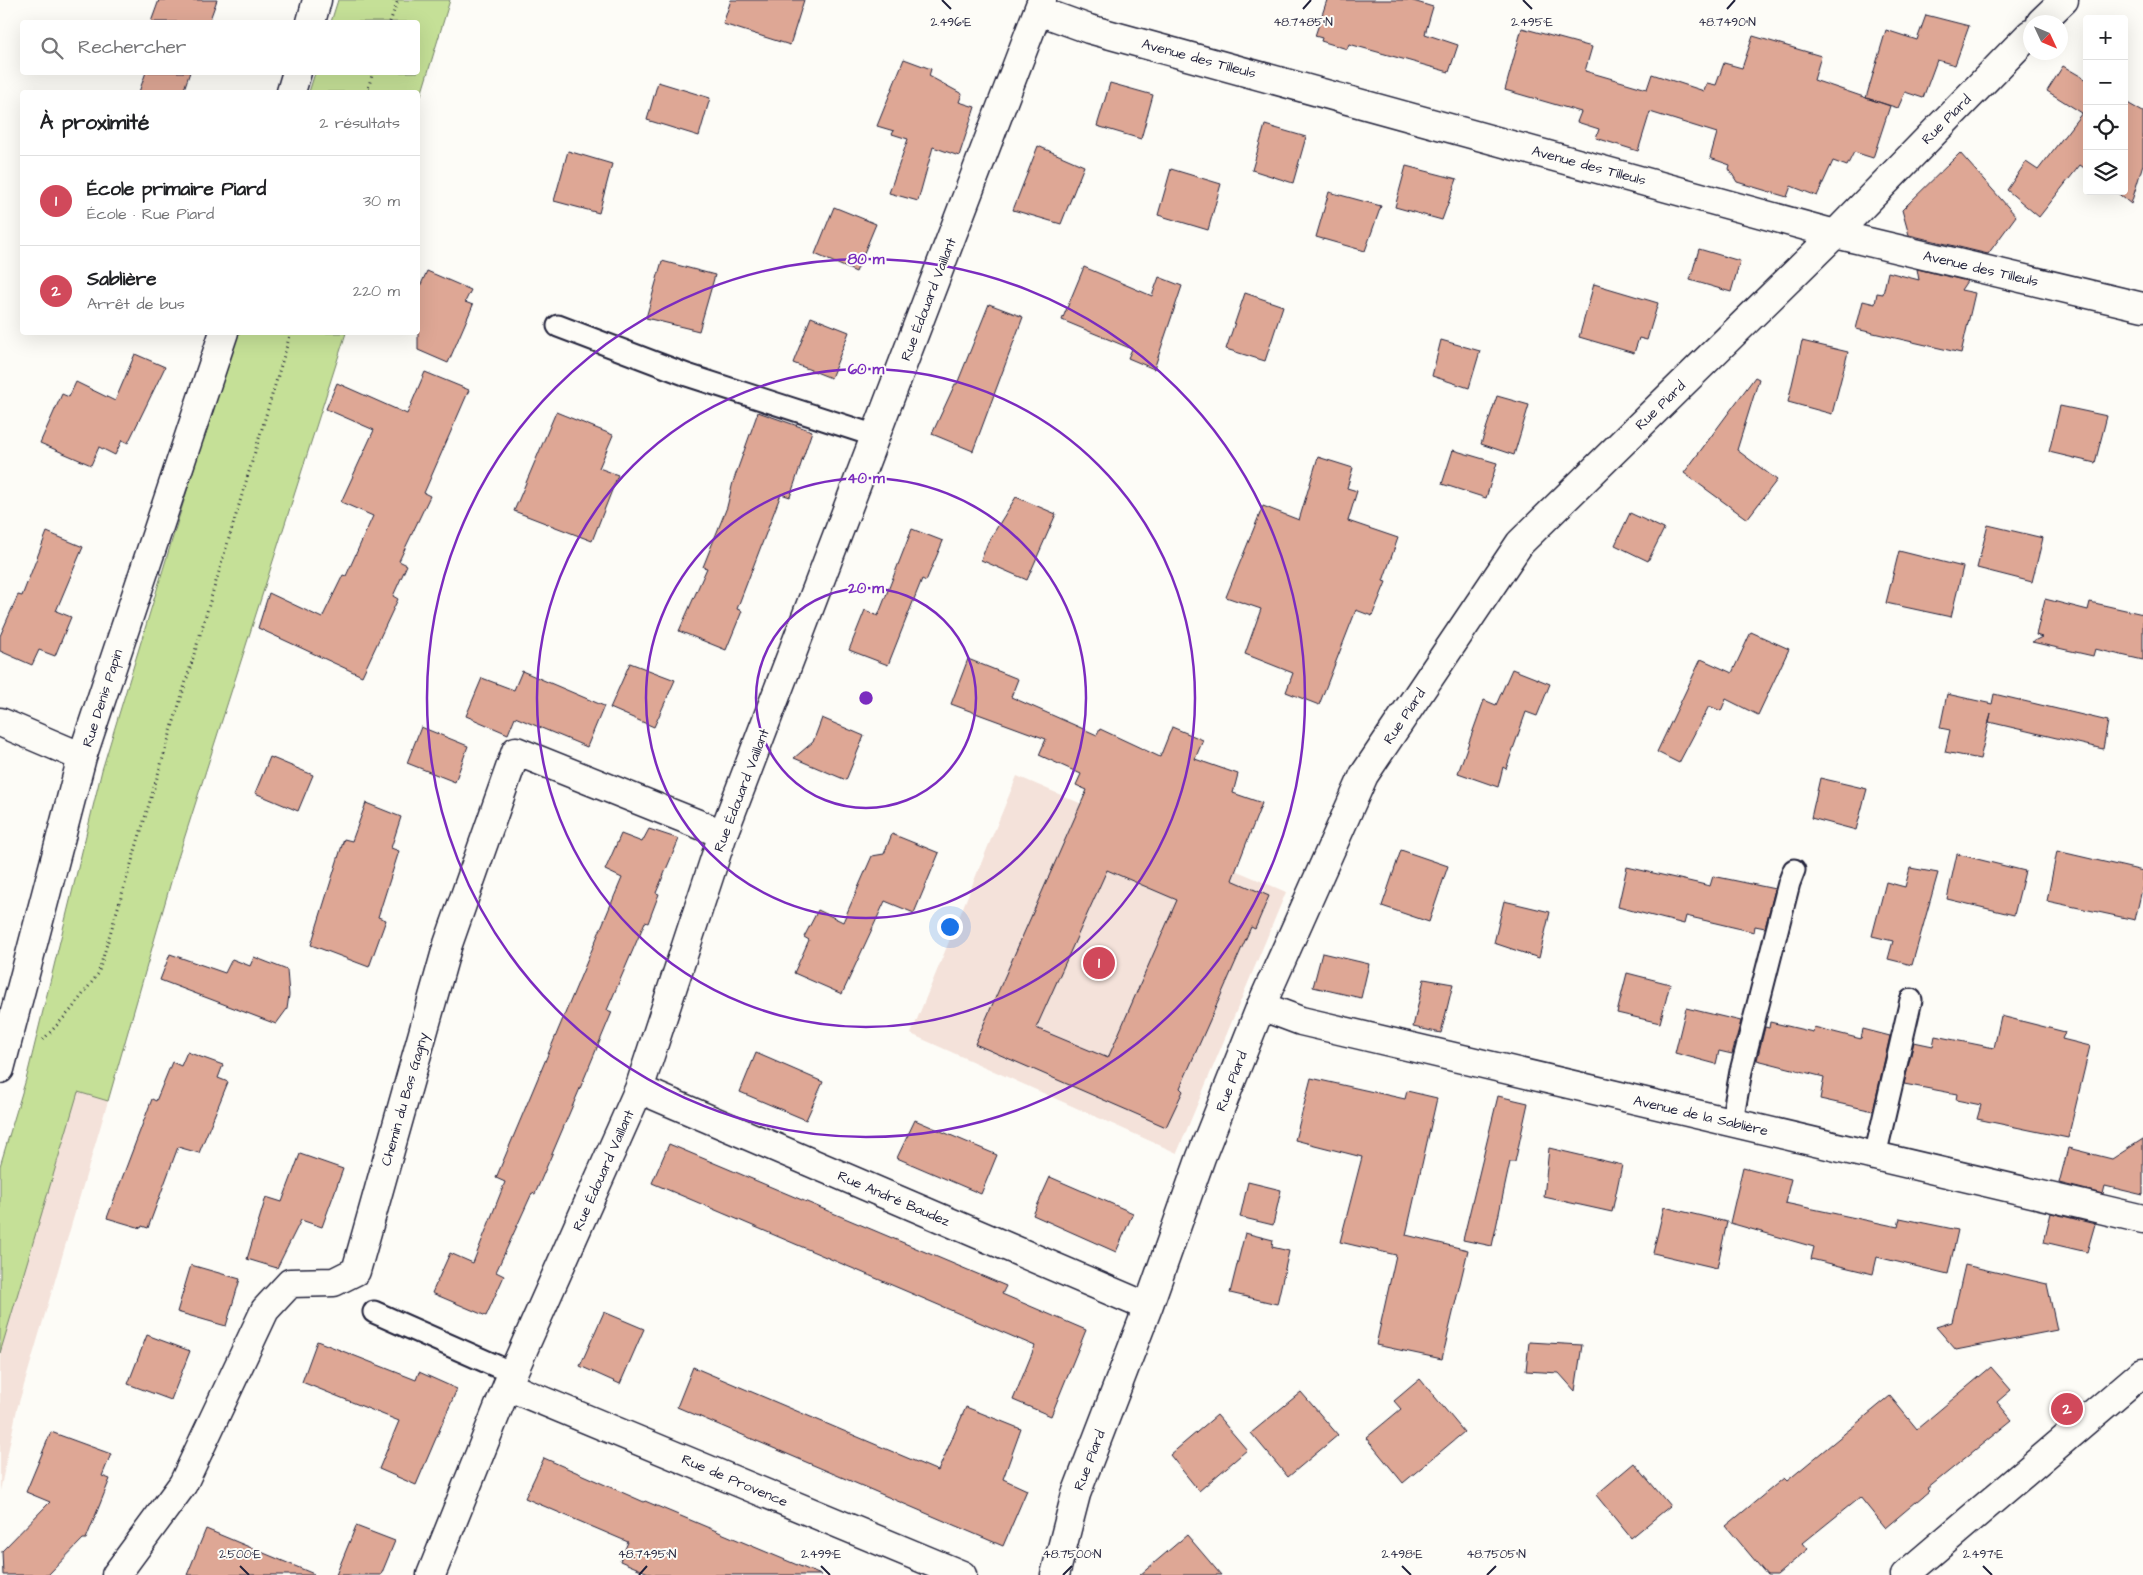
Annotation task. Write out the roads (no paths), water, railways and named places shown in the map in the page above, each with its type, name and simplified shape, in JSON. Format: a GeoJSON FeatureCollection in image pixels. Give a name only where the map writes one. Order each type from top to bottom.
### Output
{"type":"FeatureCollection","features":[{"type":"Feature","properties":{"kind":"street"},"geometry":{"type":"LineString","coordinates":[[312,20],[317,0]]}},
{"type":"Feature","properties":{"kind":"street"},"geometry":{"type":"LineString","coordinates":[[2048,15],[2064,0]]}},
{"type":"Feature","properties":{"kind":"street","name":"Avenue des Tilleuls"},"geometry":{"type":"LineString","coordinates":[[1041,5],[1089,28],[1835,234],[2143,307]]}},
{"type":"Feature","properties":{"kind":"street","name":"Rue Édouard Vaillant"},"geometry":{"type":"LineString","coordinates":[[431,1575],[510,1379],[640,1089],[723,834],[1041,5]]}},
{"type":"Feature","properties":{"kind":"street","name":"Rue Piard"},"geometry":{"type":"LineString","coordinates":[[1055,1575],[1076,1494],[1148,1307],[1201,1157],[1261,1006],[1364,775],[1520,543],[1835,234],[2023,41]]}},
{"type":"Feature","properties":{"kind":"street"},"geometry":{"type":"LineString","coordinates":[[292,90],[296,75]]}},
{"type":"Feature","properties":{"kind":"street","name":"Rue Denis Papin"},"geometry":{"type":"LineString","coordinates":[[3,1059],[82,757],[223,335]]}},
{"type":"Feature","properties":{"kind":"street"},"geometry":{"type":"LineString","coordinates":[[0,722],[82,757]]}},
{"type":"Feature","properties":{"kind":"street","name":"Chemin du Bas Gagny"},"geometry":{"type":"LineString","coordinates":[[116,1575],[183,1484],[265,1310],[290,1284],[334,1282],[356,1271],[448,944],[516,751],[723,834]]}},
{"type":"Feature","properties":{"kind":"street","name":"Avenue de la Sablière"},"geometry":{"type":"LineString","coordinates":[[1261,1006],[1301,1022],[2143,1219]]}},
{"type":"Feature","properties":{"kind":"street","name":"Rue André Baudez"},"geometry":{"type":"LineString","coordinates":[[640,1089],[1148,1307]]}},
{"type":"Feature","properties":{"kind":"street"},"geometry":{"type":"LineString","coordinates":[[1905,1575],[2143,1372]]}},
{"type":"Feature","properties":{"kind":"street","name":"Rue de Provence"},"geometry":{"type":"LineString","coordinates":[[510,1379],[962,1575]]}},
{"type":"Feature","properties":{"kind":"lane"},"geometry":{"type":"LineString","coordinates":[[558,326],[687,375],[876,436]]}},
{"type":"Feature","properties":{"kind":"lane"},"geometry":{"type":"LineString","coordinates":[[1732,1122],[1741,1071],[1789,883],[1794,870]]}},
{"type":"Feature","properties":{"kind":"lane"},"geometry":{"type":"LineString","coordinates":[[1875,1156],[1912,1000]]}},
{"type":"Feature","properties":{"kind":"lane"},"geometry":{"type":"LineString","coordinates":[[374,1312],[510,1379]]}},
{"type":"Feature","properties":{"kind":"place","name":"École primaire Piard"},"geometry":{"type":"Point","coordinates":[1099,963]}},
{"type":"Feature","properties":{"kind":"place","name":"Sablière"},"geometry":{"type":"Point","coordinates":[2067,1409]}}]}
